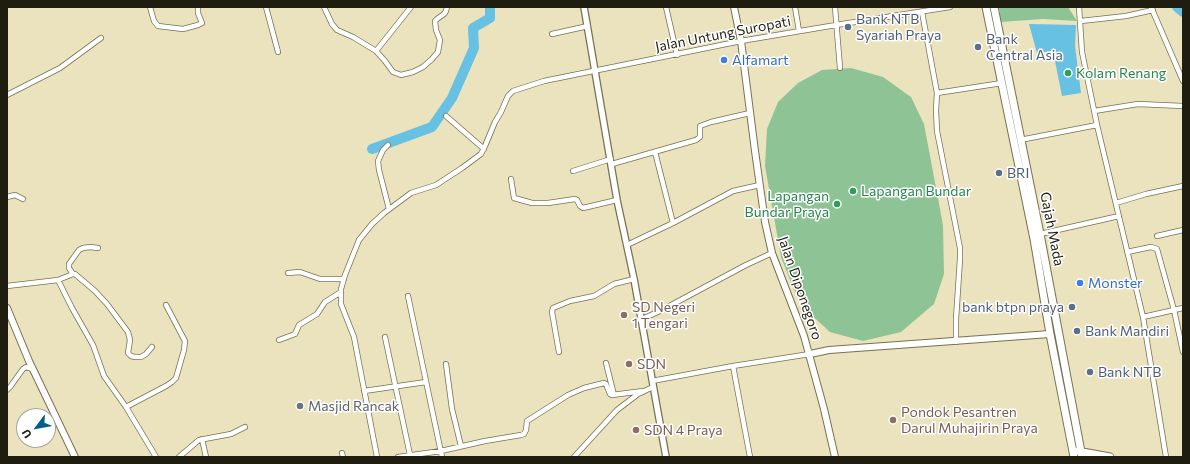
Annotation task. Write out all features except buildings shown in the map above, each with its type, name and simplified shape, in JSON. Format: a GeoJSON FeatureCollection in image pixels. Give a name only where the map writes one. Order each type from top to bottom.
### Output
{"type":"FeatureCollection","features":[{"type":"Feature","properties":{"kind":"highway","name":"Gajah Mada"},"geometry":{"type":"LineString","coordinates":[[986,7],[1035,246],[1050,334],[1074,454]]}},
{"type":"Feature","properties":{"kind":"highway","name":"Gajah Mada"},"geometry":{"type":"LineString","coordinates":[[994,7],[1022,139],[1082,455]]}},
{"type":"Feature","properties":{"kind":"highway"},"geometry":{"type":"LineString","coordinates":[[1074,454],[1110,457]]}},
{"type":"Feature","properties":{"kind":"main road","name":"Jalan Diponegoro"},"geometry":{"type":"LineString","coordinates":[[734,7],[741,41],[765,222],[772,253],[810,354],[835,457]]}},
{"type":"Feature","properties":{"kind":"main road"},"geometry":{"type":"LineString","coordinates":[[7,308],[33,369],[75,457]]}},
{"type":"Feature","properties":{"kind":"main road"},"geometry":{"type":"LineString","coordinates":[[810,354],[829,350],[1050,334]]}},
{"type":"Feature","properties":{"kind":"street"},"geometry":{"type":"LineString","coordinates":[[150,7],[154,21],[158,26],[186,29],[201,24],[198,7]]}},
{"type":"Feature","properties":{"kind":"street"},"geometry":{"type":"LineString","coordinates":[[266,7],[278,52]]}},
{"type":"Feature","properties":{"kind":"street"},"geometry":{"type":"LineString","coordinates":[[324,7],[337,30],[353,36],[376,52],[393,72],[404,75],[423,67],[432,59],[438,50],[440,40],[436,30],[435,21],[444,14],[447,7]]}},
{"type":"Feature","properties":{"kind":"street"},"geometry":{"type":"LineString","coordinates":[[376,52],[411,7]]}},
{"type":"Feature","properties":{"kind":"street"},"geometry":{"type":"LineString","coordinates":[[584,7],[666,457]]}},
{"type":"Feature","properties":{"kind":"street"},"geometry":{"type":"LineString","coordinates":[[666,7],[677,55]]}},
{"type":"Feature","properties":{"kind":"street"},"geometry":{"type":"LineString","coordinates":[[795,7],[799,31]]}},
{"type":"Feature","properties":{"kind":"street"},"geometry":{"type":"LineString","coordinates":[[835,7],[840,68]]}},
{"type":"Feature","properties":{"kind":"street"},"geometry":{"type":"LineString","coordinates":[[915,7],[916,13]]}},
{"type":"Feature","properties":{"kind":"street","name":"Jalan Untung Suropati"},"geometry":{"type":"LineString","coordinates":[[484,149],[494,122],[501,112],[508,96],[513,91],[544,81],[741,41],[950,7]]}},
{"type":"Feature","properties":{"kind":"street"},"geometry":{"type":"LineString","coordinates":[[1079,7],[1082,52],[1097,125],[1143,317],[1166,457]]}},
{"type":"Feature","properties":{"kind":"street"},"geometry":{"type":"LineString","coordinates":[[1081,21],[1126,16],[1152,9],[1183,81]]}},
{"type":"Feature","properties":{"kind":"street"},"geometry":{"type":"LineString","coordinates":[[922,12],[937,94],[937,131],[960,248],[956,342]]}},
{"type":"Feature","properties":{"kind":"street"},"geometry":{"type":"LineString","coordinates":[[552,34],[588,26]]}},
{"type":"Feature","properties":{"kind":"street"},"geometry":{"type":"LineString","coordinates":[[7,95],[60,68],[101,38]]}},
{"type":"Feature","properties":{"kind":"street"},"geometry":{"type":"LineString","coordinates":[[937,94],[1002,83]]}},
{"type":"Feature","properties":{"kind":"street"},"geometry":{"type":"LineString","coordinates":[[1094,111],[1138,104],[1183,106]]}},
{"type":"Feature","properties":{"kind":"street"},"geometry":{"type":"LineString","coordinates":[[573,171],[692,142],[701,135],[700,127],[703,124],[750,113]]}},
{"type":"Feature","properties":{"kind":"street"},"geometry":{"type":"LineString","coordinates":[[377,457],[354,337],[341,304],[341,292],[344,279],[359,240],[372,224],[411,193],[436,185],[478,156],[484,149],[446,116]]}},
{"type":"Feature","properties":{"kind":"street"},"geometry":{"type":"LineString","coordinates":[[1014,141],[1097,125]]}},
{"type":"Feature","properties":{"kind":"street"},"geometry":{"type":"LineString","coordinates":[[388,145],[383,150],[378,161],[389,209]]}},
{"type":"Feature","properties":{"kind":"street"},"geometry":{"type":"LineString","coordinates":[[655,152],[673,223]]}},
{"type":"Feature","properties":{"kind":"street"},"geometry":{"type":"LineString","coordinates":[[511,179],[514,198],[524,202],[548,203],[576,199],[579,205],[583,208],[618,200]]}},
{"type":"Feature","properties":{"kind":"street"},"geometry":{"type":"LineString","coordinates":[[627,245],[673,223],[735,190],[760,185]]}},
{"type":"Feature","properties":{"kind":"street"},"geometry":{"type":"LineString","coordinates":[[1116,203],[1146,194],[1183,186]]}},
{"type":"Feature","properties":{"kind":"street"},"geometry":{"type":"LineString","coordinates":[[7,197],[15,195],[23,199]]}},
{"type":"Feature","properties":{"kind":"street"},"geometry":{"type":"LineString","coordinates":[[1040,234],[1119,216]]}},
{"type":"Feature","properties":{"kind":"street"},"geometry":{"type":"LineString","coordinates":[[1157,236],[1183,230]]}},
{"type":"Feature","properties":{"kind":"street"},"geometry":{"type":"LineString","coordinates":[[98,248],[90,247],[79,250],[69,264],[69,268],[73,274],[79,276],[95,291],[126,329],[130,338],[128,350],[130,356],[141,357],[152,347]]}},
{"type":"Feature","properties":{"kind":"street"},"geometry":{"type":"LineString","coordinates":[[1127,252],[1151,247],[1157,249],[1174,310],[1183,352]]}},
{"type":"Feature","properties":{"kind":"street"},"geometry":{"type":"LineString","coordinates":[[640,320],[772,253]]}},
{"type":"Feature","properties":{"kind":"street"},"geometry":{"type":"LineString","coordinates":[[288,274],[300,272],[320,280],[344,279]]}},
{"type":"Feature","properties":{"kind":"street"},"geometry":{"type":"LineString","coordinates":[[7,286],[58,280],[73,274]]}},
{"type":"Feature","properties":{"kind":"street"},"geometry":{"type":"LineString","coordinates":[[559,352],[552,312],[553,308],[570,301],[594,296],[614,284],[634,279]]}},
{"type":"Feature","properties":{"kind":"street"},"geometry":{"type":"LineString","coordinates":[[58,280],[93,345],[104,376],[126,407],[156,457]]}},
{"type":"Feature","properties":{"kind":"street"},"geometry":{"type":"LineString","coordinates":[[279,340],[295,334],[299,325],[317,314],[325,302],[341,292]]}},
{"type":"Feature","properties":{"kind":"street"},"geometry":{"type":"LineString","coordinates":[[408,296],[442,457]]}},
{"type":"Feature","properties":{"kind":"street"},"geometry":{"type":"LineString","coordinates":[[126,407],[166,386],[176,378],[185,341],[166,305]]}},
{"type":"Feature","properties":{"kind":"street"},"geometry":{"type":"LineString","coordinates":[[1143,317],[1183,308]]}},
{"type":"Feature","properties":{"kind":"street"},"geometry":{"type":"LineString","coordinates":[[385,337],[410,455]]}},
{"type":"Feature","properties":{"kind":"street"},"geometry":{"type":"LineString","coordinates":[[574,457],[617,410],[653,384],[733,366],[810,354]]}},
{"type":"Feature","properties":{"kind":"street"},"geometry":{"type":"LineString","coordinates":[[606,363],[614,395]]}},
{"type":"Feature","properties":{"kind":"street"},"geometry":{"type":"LineString","coordinates":[[446,364],[452,409],[461,446]]}},
{"type":"Feature","properties":{"kind":"street"},"geometry":{"type":"LineString","coordinates":[[733,366],[750,457]]}},
{"type":"Feature","properties":{"kind":"street"},"geometry":{"type":"LineString","coordinates":[[7,390],[23,369],[26,367],[33,369]]}},
{"type":"Feature","properties":{"kind":"street"},"geometry":{"type":"LineString","coordinates":[[364,391],[426,382]]}},
{"type":"Feature","properties":{"kind":"street"},"geometry":{"type":"LineString","coordinates":[[398,457],[441,451],[522,434],[526,430],[526,423],[528,421],[568,395],[584,388],[605,383],[611,395],[643,391]]}},
{"type":"Feature","properties":{"kind":"street"},"geometry":{"type":"LineString","coordinates":[[179,457],[193,444],[202,439],[231,434],[246,427]]}},
{"type":"Feature","properties":{"kind":"street"},"geometry":{"type":"LineString","coordinates":[[202,439],[206,457]]}},
{"type":"Feature","properties":{"kind":"green space"},"geometry":{"type":"Polygon","coordinates":[[[999,7],[1068,7],[1077,21],[1043,19],[1001,22],[999,7]]]}},
{"type":"Feature","properties":{"kind":"green space","name":"Lapangan Bundar"},"geometry":{"type":"Polygon","coordinates":[[[851,68],[883,77],[911,97],[924,124],[943,225],[944,274],[934,304],[901,332],[863,341],[830,332],[807,311],[794,290],[781,257],[765,166],[767,129],[778,102],[798,83],[822,70],[851,68]]]}},
{"type":"Feature","properties":{"kind":"water","name":"Kolam Renang"},"geometry":{"type":"Polygon","coordinates":[[[1029,24],[1076,25],[1075,46],[1081,93],[1062,96],[1053,51],[1037,53],[1029,24]]]}},
{"type":"Feature","properties":{"kind":"waterway"},"geometry":{"type":"LineString","coordinates":[[372,149],[432,127],[452,98],[474,48],[473,28],[490,18],[490,7]]}},
{"type":"Feature","properties":{"kind":"waterway"},"geometry":{"type":"LineString","coordinates":[[1177,7],[1183,12]]}},
{"type":"Feature","properties":{"kind":"place","name":"Bank NTB Syariah Praya"},"geometry":{"type":"Point","coordinates":[848,27]}},
{"type":"Feature","properties":{"kind":"place","name":"Bank Central Asia"},"geometry":{"type":"Point","coordinates":[978,47]}},
{"type":"Feature","properties":{"kind":"place","name":"Alfamart"},"geometry":{"type":"Point","coordinates":[724,60]}},
{"type":"Feature","properties":{"kind":"place","name":"Kolam Renang"},"geometry":{"type":"Point","coordinates":[1068,73]}},
{"type":"Feature","properties":{"kind":"place","name":"BRI"},"geometry":{"type":"Point","coordinates":[999,173]}},
{"type":"Feature","properties":{"kind":"place","name":"Lapangan Bundar"},"geometry":{"type":"Point","coordinates":[853,191]}},
{"type":"Feature","properties":{"kind":"place","name":"Lapangan Bundar Praya"},"geometry":{"type":"Point","coordinates":[837,204]}},
{"type":"Feature","properties":{"kind":"place","name":"Monster"},"geometry":{"type":"Point","coordinates":[1080,283]}},
{"type":"Feature","properties":{"kind":"place","name":"bank btpn praya"},"geometry":{"type":"Point","coordinates":[1072,307]}},
{"type":"Feature","properties":{"kind":"place","name":"SD Negeri 1 Tengari"},"geometry":{"type":"Point","coordinates":[624,315]}},
{"type":"Feature","properties":{"kind":"place","name":"Bank Mandiri"},"geometry":{"type":"Point","coordinates":[1077,331]}},
{"type":"Feature","properties":{"kind":"place","name":"SDN"},"geometry":{"type":"Point","coordinates":[629,364]}},
{"type":"Feature","properties":{"kind":"place","name":"Bank NTB"},"geometry":{"type":"Point","coordinates":[1090,372]}},
{"type":"Feature","properties":{"kind":"place","name":"Masjid Rancak"},"geometry":{"type":"Point","coordinates":[300,406]}},
{"type":"Feature","properties":{"kind":"place","name":"Pondok Pesantren Darul Muhajirin Praya"},"geometry":{"type":"Point","coordinates":[893,420]}},
{"type":"Feature","properties":{"kind":"place","name":"SDN 4 Praya"},"geometry":{"type":"Point","coordinates":[636,430]}}]}
